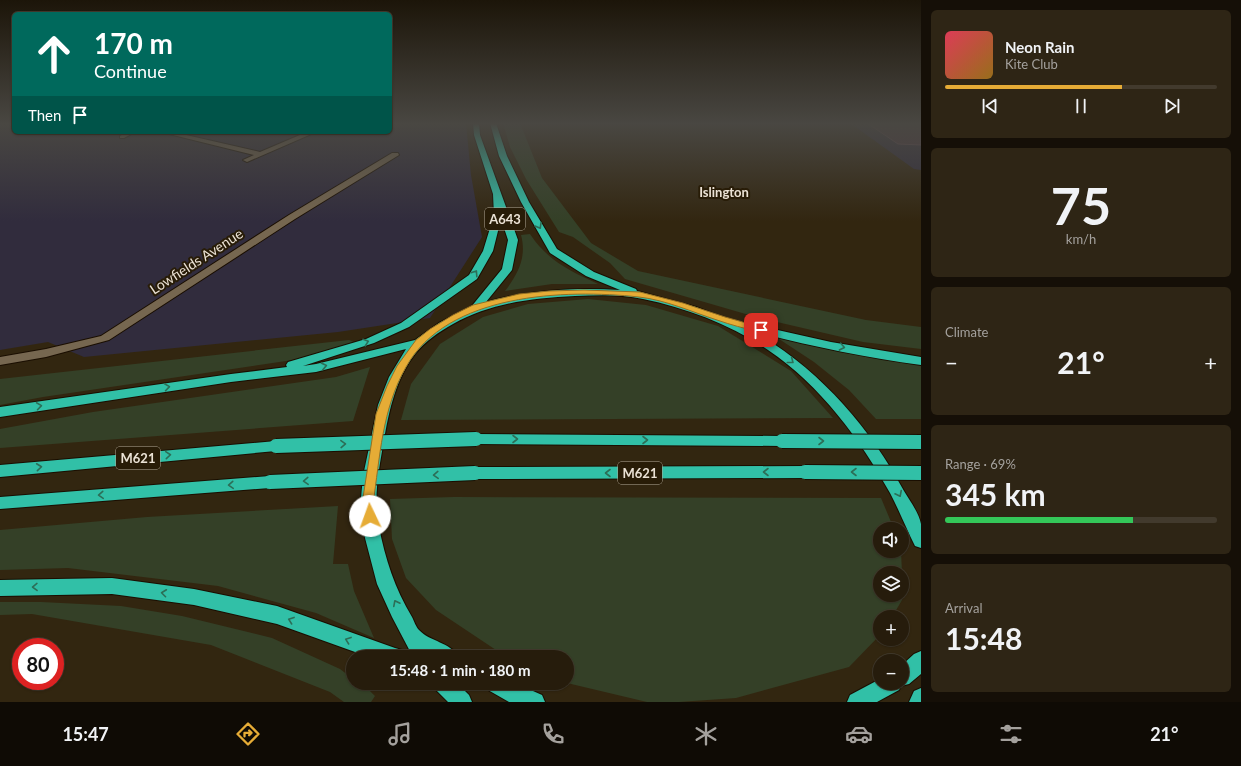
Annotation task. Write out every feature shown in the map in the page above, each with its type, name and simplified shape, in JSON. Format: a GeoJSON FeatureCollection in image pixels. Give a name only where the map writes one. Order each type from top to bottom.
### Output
{"type":"FeatureCollection","features":[{"type":"Feature","properties":{"kind":"highway","name":"A643"},"geometry":{"type":"LineString","coordinates":[[476,307],[506,270],[513,240],[484,156]]}},
{"type":"Feature","properties":{"kind":"highway","name":"A643"},"geometry":{"type":"LineString","coordinates":[[503,156],[525,202],[553,251],[590,274],[640,295]]}},
{"type":"Feature","properties":{"kind":"highway"},"geometry":{"type":"LineString","coordinates":[[262,374],[370,341],[405,325],[473,277],[488,251],[498,215],[497,194]]}},
{"type":"Feature","properties":{"kind":"highway"},"geometry":{"type":"LineString","coordinates":[[420,650],[387,586],[374,541],[368,504],[381,414],[391,386],[402,366],[419,342],[439,327],[476,307],[519,297],[549,293],[584,292],[640,295],[680,305],[722,319],[787,337],[921,361]]}},
{"type":"Feature","properties":{"kind":"highway"},"geometry":{"type":"LineString","coordinates":[[722,319],[774,348],[799,367],[826,394],[852,425],[893,483],[921,541]]}},
{"type":"Feature","properties":{"kind":"highway"},"geometry":{"type":"LineString","coordinates":[[0,412],[262,374],[316,368],[419,342]]}},
{"type":"Feature","properties":{"kind":"highway","name":"M621"},"geometry":{"type":"LineString","coordinates":[[0,471],[276,446],[476,439],[921,442]]}},
{"type":"Feature","properties":{"kind":"highway","name":"M621"},"geometry":{"type":"LineString","coordinates":[[0,502],[270,482],[475,473],[921,473]]}},
{"type":"Feature","properties":{"kind":"highway"},"geometry":{"type":"LineString","coordinates":[[0,588],[112,586],[194,596],[277,615],[375,650]]}},
{"type":"Feature","properties":{"kind":"highway"},"geometry":{"type":"LineString","coordinates":[[414,638],[435,650]]}},
{"type":"Feature","properties":{"kind":"highway"},"geometry":{"type":"LineString","coordinates":[[909,673],[921,661]]}},
{"type":"Feature","properties":{"kind":"highway"},"geometry":{"type":"LineString","coordinates":[[450,690],[462,702]]}},
{"type":"Feature","properties":{"kind":"highway"},"geometry":{"type":"LineString","coordinates":[[508,690],[520,697],[535,702]]}},
{"type":"Feature","properties":{"kind":"highway"},"geometry":{"type":"LineString","coordinates":[[857,702],[879,690]]}},
{"type":"Feature","properties":{"kind":"highway"},"geometry":{"type":"LineString","coordinates":[[919,702],[921,698]]}},
{"type":"Feature","properties":{"kind":"street"},"geometry":{"type":"LineString","coordinates":[[247,160],[257,156]]}},
{"type":"Feature","properties":{"kind":"street","name":"Lowfields Avenue"},"geometry":{"type":"LineString","coordinates":[[0,361],[46,353],[105,338],[292,217],[394,156]]}},
{"type":"Feature","properties":{"kind":"shaded area"},"geometry":{"type":"Polygon","coordinates":[[[0,156],[469,156],[482,237],[430,318],[338,332],[84,357],[48,342],[0,350],[0,156]]]}},
{"type":"Feature","properties":{"kind":"shaded area"},"geometry":{"type":"Polygon","coordinates":[[[896,156],[921,156],[921,170],[914,169],[896,156]]]}},
{"type":"Feature","properties":{"kind":"green space"},"geometry":{"type":"Polygon","coordinates":[[[514,156],[533,156],[542,178],[591,243],[638,271],[866,320],[921,327],[921,349],[863,342],[756,317],[625,279],[610,263],[573,237],[559,232],[526,179],[514,156]]]}},
{"type":"Feature","properties":{"kind":"green space"},"geometry":{"type":"Polygon","coordinates":[[[530,234],[544,251],[560,264],[598,284],[552,284],[505,291],[514,278],[522,258],[523,243],[521,235],[530,234]]]}},
{"type":"Feature","properties":{"kind":"green space"},"geometry":{"type":"Polygon","coordinates":[[[588,299],[646,305],[718,326],[791,371],[833,418],[401,420],[411,384],[440,344],[483,317],[528,304],[588,299]]]}},
{"type":"Feature","properties":{"kind":"green space"},"geometry":{"type":"Polygon","coordinates":[[[776,337],[852,354],[921,364],[921,419],[876,419],[849,390],[814,362],[776,337]]]}},
{"type":"Feature","properties":{"kind":"green space"},"geometry":{"type":"Polygon","coordinates":[[[349,340],[359,344],[306,358],[43,397],[0,405],[0,379],[349,340]]]}},
{"type":"Feature","properties":{"kind":"green space"},"geometry":{"type":"Polygon","coordinates":[[[370,367],[353,421],[0,448],[0,429],[93,412],[336,377],[370,367]]]}},
{"type":"Feature","properties":{"kind":"green space"},"geometry":{"type":"Polygon","coordinates":[[[454,497],[881,498],[891,522],[873,522],[873,558],[901,558],[902,566],[873,566],[873,602],[901,602],[896,610],[873,610],[873,642],[849,667],[736,698],[679,702],[647,702],[574,685],[574,650],[496,650],[436,610],[406,578],[392,539],[390,499],[454,497]]]}},
{"type":"Feature","properties":{"kind":"green space"},"geometry":{"type":"Polygon","coordinates":[[[338,506],[333,564],[348,564],[354,591],[374,638],[316,613],[218,586],[68,568],[0,570],[0,530],[147,517],[338,506]]]}},
{"type":"Feature","properties":{"kind":"green space"},"geometry":{"type":"Polygon","coordinates":[[[0,602],[41,602],[121,606],[182,616],[272,638],[340,669],[346,674],[346,690],[369,690],[375,696],[371,702],[344,702],[330,692],[211,645],[32,614],[0,615],[0,602]]]}},
{"type":"Feature","properties":{"kind":"district","name":"Islington"},"geometry":{"type":"Point","coordinates":[724,192]}},
{"type":"Feature","properties":{"kind":"route"},"geometry":{"type":"LineString","coordinates":[[370,516],[368,504],[375,450],[381,414],[391,386],[402,366],[419,342],[433,331],[476,307],[519,297],[549,293],[584,292],[640,295],[680,305],[761,330]]}}]}
